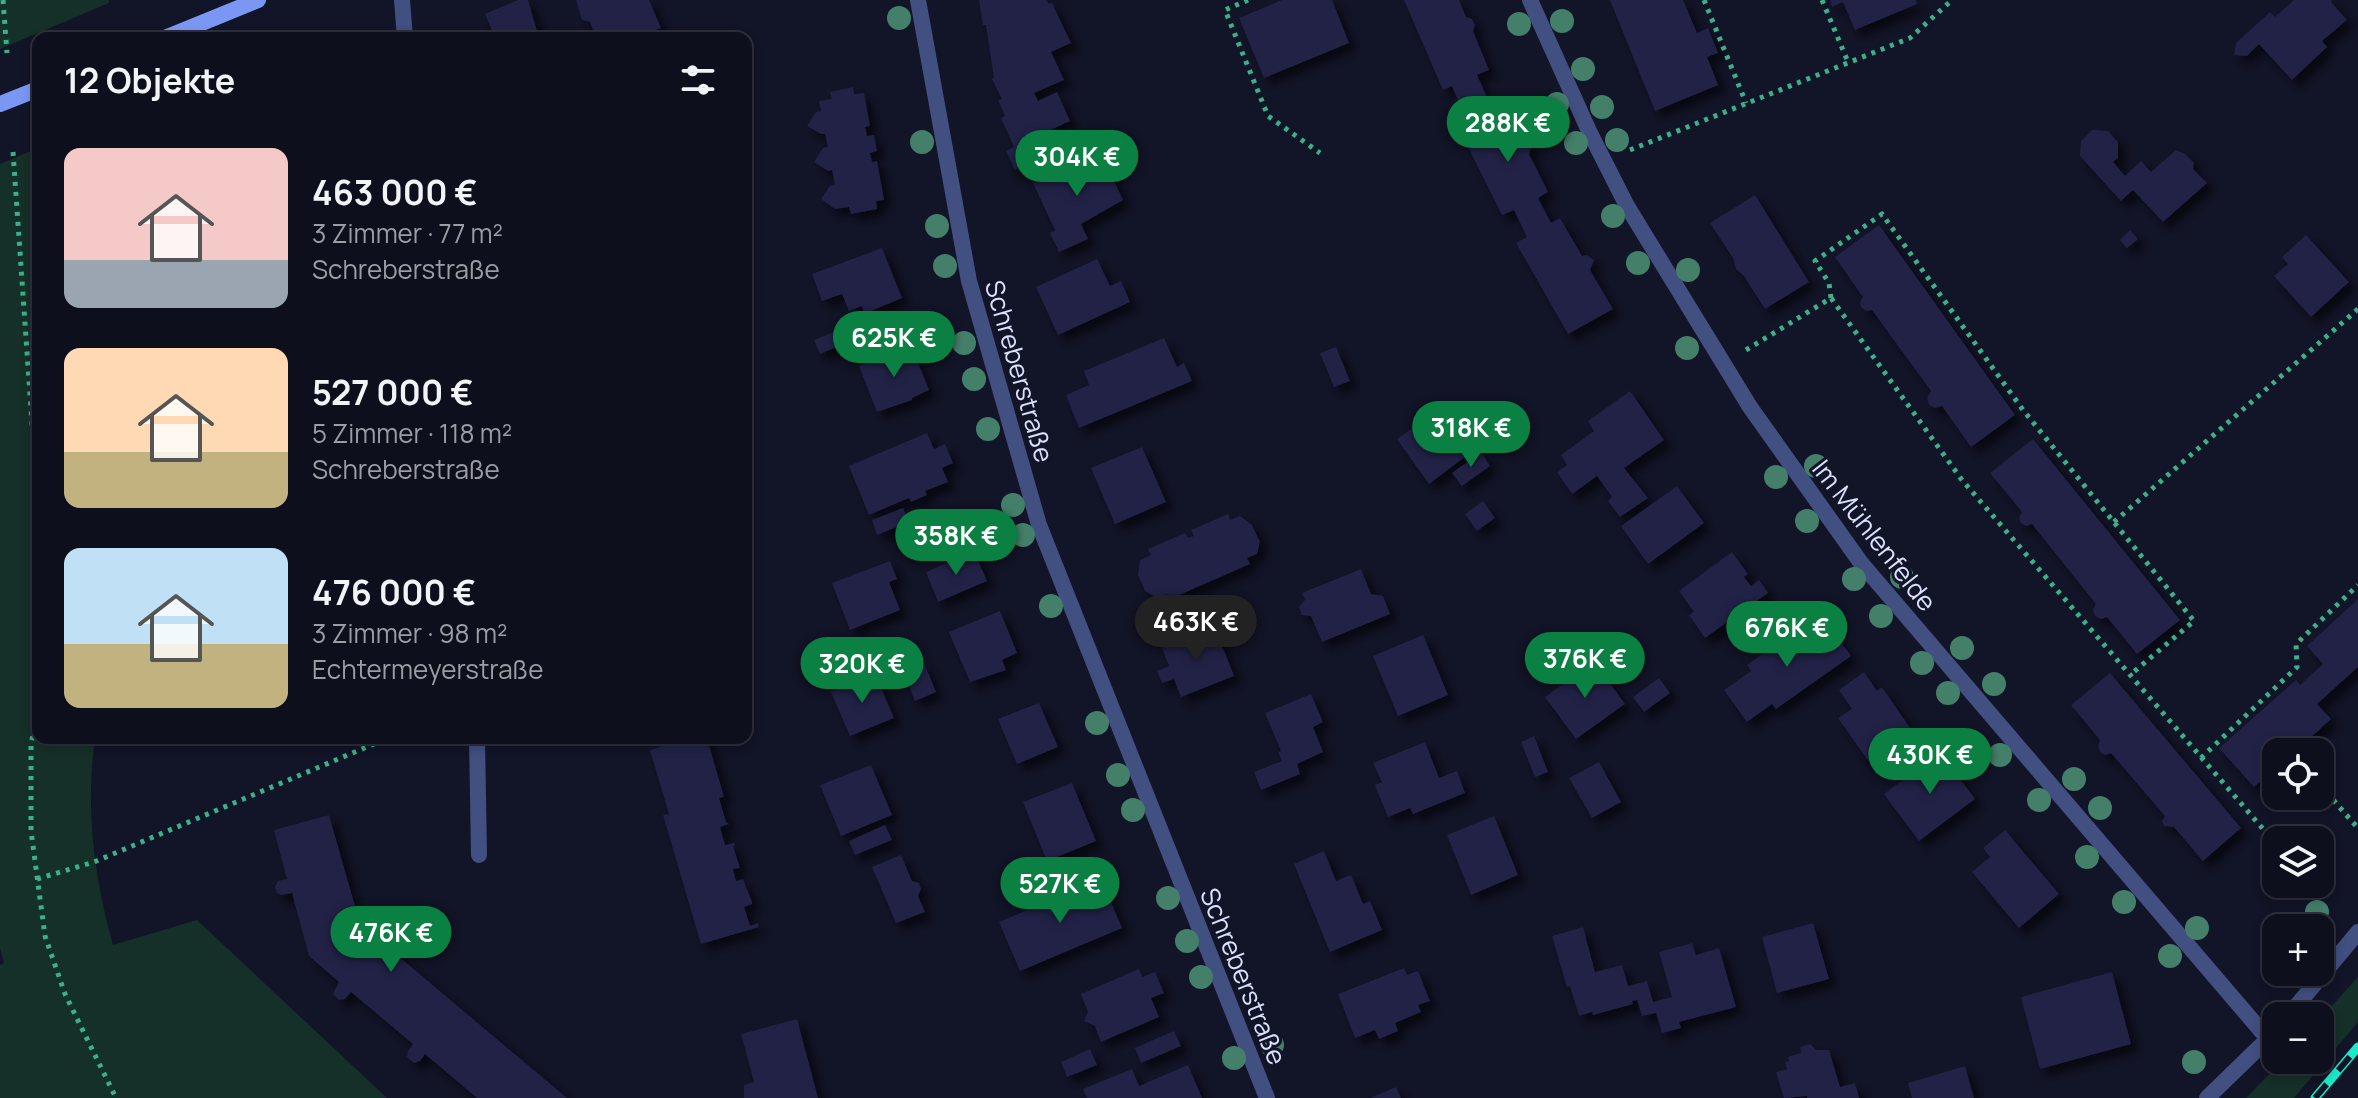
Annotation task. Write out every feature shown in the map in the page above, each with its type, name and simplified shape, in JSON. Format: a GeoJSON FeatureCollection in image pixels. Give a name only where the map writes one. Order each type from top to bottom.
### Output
{"type":"FeatureCollection","features":[{"type":"Feature","properties":{"kind":"street"},"geometry":{"type":"LineString","coordinates":[[180,32],[258,0]]}},
{"type":"Feature","properties":{"kind":"street"},"geometry":{"type":"LineString","coordinates":[[402,0],[405,32]]}},
{"type":"Feature","properties":{"kind":"street","name":"Schreberstraße"},"geometry":{"type":"LineString","coordinates":[[918,0],[969,281],[1039,525],[1267,1098]]}},
{"type":"Feature","properties":{"kind":"street","name":"Im Mühlenfelde"},"geometry":{"type":"LineString","coordinates":[[1530,0],[1589,131],[1627,206],[1750,407],[1851,550],[2262,1023]]}},
{"type":"Feature","properties":{"kind":"street"},"geometry":{"type":"LineString","coordinates":[[0,104],[32,91]]}},
{"type":"Feature","properties":{"kind":"street"},"geometry":{"type":"LineString","coordinates":[[477,744],[479,855]]}},
{"type":"Feature","properties":{"kind":"street"},"geometry":{"type":"LineString","coordinates":[[2300,1002],[2358,932]]}},
{"type":"Feature","properties":{"kind":"street"},"geometry":{"type":"LineString","coordinates":[[2207,1098],[2262,1045]]}},
{"type":"Feature","properties":{"kind":"path"},"geometry":{"type":"LineString","coordinates":[[3,0],[7,53]]}},
{"type":"Feature","properties":{"kind":"path"},"geometry":{"type":"LineString","coordinates":[[1248,0],[1225,10],[1268,116],[1320,153]]}},
{"type":"Feature","properties":{"kind":"path"},"geometry":{"type":"LineString","coordinates":[[1704,0],[1746,103]]}},
{"type":"Feature","properties":{"kind":"path"},"geometry":{"type":"LineString","coordinates":[[1822,0],[1848,62]]}},
{"type":"Feature","properties":{"kind":"path"},"geometry":{"type":"LineString","coordinates":[[1630,150],[1910,38],[1952,0]]}},
{"type":"Feature","properties":{"kind":"path"},"geometry":{"type":"LineString","coordinates":[[13,152],[32,423]]}},
{"type":"Feature","properties":{"kind":"path"},"geometry":{"type":"LineString","coordinates":[[2130,675],[2194,621],[2023,410],[1882,214],[1815,261],[1829,283],[1831,298],[1962,480],[2201,758],[2262,828]]}},
{"type":"Feature","properties":{"kind":"path"},"geometry":{"type":"LineString","coordinates":[[1746,350],[1831,298]]}},
{"type":"Feature","properties":{"kind":"path"},"geometry":{"type":"LineString","coordinates":[[2114,522],[2358,309]]}},
{"type":"Feature","properties":{"kind":"path"},"geometry":{"type":"LineString","coordinates":[[2201,758],[2297,667],[2296,644],[2358,585]]}},
{"type":"Feature","properties":{"kind":"path"},"geometry":{"type":"LineString","coordinates":[[32,739],[31,831],[45,936],[60,979],[116,1098]]}},
{"type":"Feature","properties":{"kind":"path"},"geometry":{"type":"LineString","coordinates":[[37,879],[94,862],[374,744]]}},
{"type":"Feature","properties":{"kind":"path"},"geometry":{"type":"LineString","coordinates":[[2334,801],[2357,827]]}},
{"type":"Feature","properties":{"kind":"green space"},"geometry":{"type":"Polygon","coordinates":[[[0,0],[109,0],[109,3],[40,32],[32,32],[32,35],[0,49],[0,0]]]}},
{"type":"Feature","properties":{"kind":"green space"},"geometry":{"type":"Polygon","coordinates":[[[32,151],[32,744],[94,744],[91,790],[93,842],[113,945],[197,920],[387,1098],[0,1098],[0,965],[4,963],[0,948],[0,164],[32,151]]]}},
{"type":"Feature","properties":{"kind":"green space"},"geometry":{"type":"Polygon","coordinates":[[[2358,977],[2358,1022],[2334,1050],[2334,1004],[2358,977]]]}},
{"type":"Feature","properties":{"kind":"green space"},"geometry":{"type":"Polygon","coordinates":[[[2269,1074],[2314,1074],[2294,1098],[2246,1098],[2269,1074]]]}},
{"type":"Feature","properties":{"kind":"building"},"geometry":{"type":"Polygon","coordinates":[[[518,0],[528,0],[537,32],[492,32],[485,14],[518,0]]]}},
{"type":"Feature","properties":{"kind":"building"},"geometry":{"type":"Polygon","coordinates":[[[576,0],[649,0],[661,28],[651,32],[594,32],[590,22],[582,20],[576,0]]]}},
{"type":"Feature","properties":{"kind":"building"},"geometry":{"type":"Polygon","coordinates":[[[979,0],[1046,0],[1052,3],[1071,43],[1051,52],[1064,80],[1034,93],[1038,101],[1057,92],[1070,121],[1036,137],[1045,156],[1015,170],[1006,151],[1014,147],[1001,118],[1005,116],[998,100],[1002,99],[992,79],[986,25],[983,25],[979,0]]]}},
{"type":"Feature","properties":{"kind":"building"},"geometry":{"type":"Polygon","coordinates":[[[1282,0],[1332,0],[1349,43],[1264,78],[1239,18],[1282,0]]]}},
{"type":"Feature","properties":{"kind":"building"},"geometry":{"type":"Polygon","coordinates":[[[1404,0],[1459,0],[1466,17],[1472,19],[1475,25],[1473,31],[1489,70],[1477,75],[1491,106],[1502,101],[1522,140],[1532,146],[1529,154],[1548,192],[1538,198],[1551,223],[1560,218],[1582,256],[1587,255],[1594,260],[1590,270],[1613,309],[1568,334],[1516,243],[1527,237],[1514,210],[1502,215],[1456,123],[1466,119],[1452,86],[1443,90],[1404,0]]]}},
{"type":"Feature","properties":{"kind":"building"},"geometry":{"type":"Polygon","coordinates":[[[1610,0],[1683,0],[1697,33],[1708,28],[1718,53],[1707,57],[1718,85],[1655,111],[1610,0]]]}},
{"type":"Feature","properties":{"kind":"building"},"geometry":{"type":"Polygon","coordinates":[[[1830,0],[1916,0],[1917,4],[1855,30],[1843,2],[1832,7],[1830,0]]]}},
{"type":"Feature","properties":{"kind":"building"},"geometry":{"type":"Polygon","coordinates":[[[2294,0],[2332,0],[2347,20],[2322,41],[2327,47],[2292,80],[2259,44],[2247,56],[2234,55],[2236,43],[2270,12],[2275,17],[2294,0]]]}},
{"type":"Feature","properties":{"kind":"building"},"geometry":{"type":"Polygon","coordinates":[[[853,87],[854,94],[864,93],[870,126],[865,127],[867,136],[874,135],[877,151],[870,153],[872,162],[877,161],[884,200],[876,201],[877,209],[851,214],[849,207],[835,209],[821,199],[830,186],[835,185],[832,170],[828,171],[814,162],[823,148],[828,147],[825,134],[807,126],[816,112],[821,111],[819,101],[832,99],[830,92],[853,87]]]}},
{"type":"Feature","properties":{"kind":"building"},"geometry":{"type":"Polygon","coordinates":[[[2092,130],[2108,131],[2118,142],[2118,158],[2113,162],[2125,176],[2141,161],[2151,172],[2176,150],[2194,163],[2193,169],[2207,183],[2163,222],[2133,190],[2121,201],[2080,156],[2081,141],[2092,130]]]}},
{"type":"Feature","properties":{"kind":"building"},"geometry":{"type":"Polygon","coordinates":[[[1100,151],[1123,200],[1081,224],[1088,239],[1059,252],[1050,233],[1055,230],[1033,183],[1054,173],[1053,169],[1069,161],[1075,164],[1100,151]]]}},
{"type":"Feature","properties":{"kind":"building"},"geometry":{"type":"Polygon","coordinates":[[[1755,195],[1809,282],[1765,309],[1736,269],[1733,258],[1710,223],[1755,195]]]}},
{"type":"Feature","properties":{"kind":"building"},"geometry":{"type":"Polygon","coordinates":[[[1879,225],[2015,415],[1971,447],[1942,406],[1935,408],[1929,405],[1927,398],[1931,391],[1872,310],[1866,311],[1861,307],[1863,297],[1835,257],[1879,225]]]}},
{"type":"Feature","properties":{"kind":"building"},"geometry":{"type":"Polygon","coordinates":[[[2130,230],[2138,239],[2127,248],[2120,240],[2130,230]]]}},
{"type":"Feature","properties":{"kind":"building"},"geometry":{"type":"Polygon","coordinates":[[[2306,235],[2349,282],[2311,317],[2274,276],[2288,264],[2282,257],[2306,235]]]}},
{"type":"Feature","properties":{"kind":"building"},"geometry":{"type":"Polygon","coordinates":[[[882,248],[902,298],[864,314],[862,306],[849,311],[842,294],[822,301],[812,274],[882,248]]]}},
{"type":"Feature","properties":{"kind":"building"},"geometry":{"type":"Polygon","coordinates":[[[1097,259],[1110,286],[1121,281],[1130,302],[1058,335],[1036,287],[1097,259]]]}},
{"type":"Feature","properties":{"kind":"building"},"geometry":{"type":"Polygon","coordinates":[[[891,327],[897,340],[869,351],[864,338],[891,327]]]}},
{"type":"Feature","properties":{"kind":"building"},"geometry":{"type":"Polygon","coordinates":[[[836,331],[842,345],[820,354],[814,340],[836,331]]]}},
{"type":"Feature","properties":{"kind":"building"},"geometry":{"type":"Polygon","coordinates":[[[1164,338],[1177,367],[1184,363],[1192,381],[1079,428],[1066,395],[1089,385],[1084,371],[1164,338]]]}},
{"type":"Feature","properties":{"kind":"building"},"geometry":{"type":"Polygon","coordinates":[[[911,345],[929,390],[912,400],[877,412],[859,366],[911,345]]]}},
{"type":"Feature","properties":{"kind":"building"},"geometry":{"type":"Polygon","coordinates":[[[1336,347],[1350,381],[1334,387],[1320,353],[1336,347]]]}},
{"type":"Feature","properties":{"kind":"building"},"geometry":{"type":"Polygon","coordinates":[[[1630,391],[1664,440],[1624,468],[1648,498],[1620,517],[1608,501],[1612,497],[1597,476],[1572,494],[1557,472],[1567,465],[1561,455],[1594,431],[1588,421],[1630,391]]]}},
{"type":"Feature","properties":{"kind":"building"},"geometry":{"type":"Polygon","coordinates":[[[1438,410],[1466,456],[1429,484],[1397,439],[1438,410]]]}},
{"type":"Feature","properties":{"kind":"building"},"geometry":{"type":"Polygon","coordinates":[[[927,433],[934,449],[945,444],[953,463],[942,468],[948,482],[925,491],[927,495],[911,502],[909,498],[869,515],[849,466],[927,433]]]}},
{"type":"Feature","properties":{"kind":"building"},"geometry":{"type":"Polygon","coordinates":[[[2033,439],[2180,620],[2137,654],[2107,617],[2101,619],[2095,616],[2093,609],[2096,604],[2032,524],[2026,526],[2021,523],[2019,518],[2022,512],[1990,473],[2033,439]]]}},
{"type":"Feature","properties":{"kind":"building"},"geometry":{"type":"Polygon","coordinates":[[[1142,447],[1166,502],[1115,524],[1091,468],[1142,447]]]}},
{"type":"Feature","properties":{"kind":"building"},"geometry":{"type":"Polygon","coordinates":[[[1481,452],[1490,466],[1462,486],[1452,473],[1481,452]]]}},
{"type":"Feature","properties":{"kind":"building"},"geometry":{"type":"Polygon","coordinates":[[[1677,486],[1704,523],[1648,564],[1621,526],[1677,486]]]}},
{"type":"Feature","properties":{"kind":"building"},"geometry":{"type":"Polygon","coordinates":[[[1483,501],[1495,518],[1477,531],[1465,514],[1483,501]]]}},
{"type":"Feature","properties":{"kind":"building"},"geometry":{"type":"Polygon","coordinates":[[[903,508],[909,522],[877,535],[872,520],[903,508]]]}},
{"type":"Feature","properties":{"kind":"building"},"geometry":{"type":"Polygon","coordinates":[[[1228,514],[1230,520],[1240,516],[1252,525],[1260,542],[1257,554],[1247,558],[1250,564],[1170,599],[1167,594],[1157,598],[1145,591],[1138,575],[1140,560],[1151,555],[1148,549],[1185,533],[1188,538],[1194,536],[1191,530],[1228,514]]]}},
{"type":"Feature","properties":{"kind":"building"},"geometry":{"type":"Polygon","coordinates":[[[974,551],[987,581],[938,602],[926,572],[974,551]]]}},
{"type":"Feature","properties":{"kind":"building"},"geometry":{"type":"Polygon","coordinates":[[[1732,552],[1748,574],[1744,577],[1751,586],[1759,580],[1768,593],[1705,638],[1689,615],[1694,612],[1679,591],[1732,552]]]}},
{"type":"Feature","properties":{"kind":"building"},"geometry":{"type":"Polygon","coordinates":[[[890,561],[897,579],[889,582],[900,610],[850,630],[832,583],[890,561]]]}},
{"type":"Feature","properties":{"kind":"building"},"geometry":{"type":"Polygon","coordinates":[[[1361,569],[1371,594],[1383,596],[1390,614],[1322,642],[1311,616],[1302,615],[1299,607],[1305,600],[1302,593],[1361,569]]]}},
{"type":"Feature","properties":{"kind":"building"},"geometry":{"type":"Polygon","coordinates":[[[2358,599],[2358,667],[2317,704],[2331,719],[2310,738],[2262,738],[2262,780],[2254,787],[2219,748],[2296,680],[2300,685],[2323,664],[2307,646],[2358,599]]]}},
{"type":"Feature","properties":{"kind":"building"},"geometry":{"type":"Polygon","coordinates":[[[1000,611],[1017,653],[1002,660],[1006,670],[970,682],[949,632],[1000,611]]]}},
{"type":"Feature","properties":{"kind":"building"},"geometry":{"type":"Polygon","coordinates":[[[1815,616],[1831,636],[1835,634],[1851,656],[1776,709],[1772,704],[1747,722],[1724,690],[1751,671],[1747,665],[1815,616]]]}},
{"type":"Feature","properties":{"kind":"building"},"geometry":{"type":"Polygon","coordinates":[[[1215,627],[1234,676],[1181,697],[1174,679],[1162,683],[1157,671],[1169,666],[1162,648],[1215,627]]]}},
{"type":"Feature","properties":{"kind":"building"},"geometry":{"type":"Polygon","coordinates":[[[1423,635],[1448,695],[1398,716],[1373,656],[1423,635]]]}},
{"type":"Feature","properties":{"kind":"building"},"geometry":{"type":"Polygon","coordinates":[[[1594,661],[1625,704],[1576,739],[1545,697],[1594,661]]]}},
{"type":"Feature","properties":{"kind":"building"},"geometry":{"type":"Polygon","coordinates":[[[924,663],[936,692],[915,701],[903,671],[924,663]]]}},
{"type":"Feature","properties":{"kind":"building"},"geometry":{"type":"Polygon","coordinates":[[[1864,672],[1877,691],[1882,687],[1912,731],[1869,762],[1838,718],[1852,709],[1839,690],[1864,672]]]}},
{"type":"Feature","properties":{"kind":"building"},"geometry":{"type":"Polygon","coordinates":[[[2110,673],[2241,828],[2203,861],[2174,827],[2164,826],[2162,821],[2165,816],[2111,753],[2105,755],[2100,752],[2100,740],[2071,705],[2110,673]]]}},
{"type":"Feature","properties":{"kind":"building"},"geometry":{"type":"Polygon","coordinates":[[[875,674],[894,718],[850,736],[831,692],[875,674]]]}},
{"type":"Feature","properties":{"kind":"building"},"geometry":{"type":"Polygon","coordinates":[[[1659,678],[1670,693],[1644,712],[1633,697],[1659,678]]]}},
{"type":"Feature","properties":{"kind":"building"},"geometry":{"type":"Polygon","coordinates":[[[1311,694],[1323,722],[1313,727],[1323,752],[1297,764],[1300,774],[1261,790],[1254,772],[1282,761],[1265,713],[1311,694]]]}},
{"type":"Feature","properties":{"kind":"building"},"geometry":{"type":"Polygon","coordinates":[[[1039,703],[1058,747],[1017,764],[998,719],[1039,703]]]}},
{"type":"Feature","properties":{"kind":"building"},"geometry":{"type":"Polygon","coordinates":[[[1534,736],[1548,772],[1535,777],[1521,742],[1534,736]]]}},
{"type":"Feature","properties":{"kind":"building"},"geometry":{"type":"Polygon","coordinates":[[[1425,742],[1439,778],[1457,771],[1465,793],[1413,814],[1410,808],[1388,817],[1375,785],[1382,782],[1373,763],[1425,742]]]}},
{"type":"Feature","properties":{"kind":"building"},"geometry":{"type":"Polygon","coordinates":[[[670,744],[709,744],[724,797],[719,798],[729,824],[720,827],[725,845],[735,845],[740,868],[733,869],[736,881],[743,879],[752,902],[744,907],[750,926],[758,923],[759,927],[701,944],[663,815],[669,814],[650,750],[670,744]]]}},
{"type":"Feature","properties":{"kind":"building"},"geometry":{"type":"Polygon","coordinates":[[[1940,752],[1975,799],[1919,841],[1884,794],[1940,752]]]}},
{"type":"Feature","properties":{"kind":"building"},"geometry":{"type":"Polygon","coordinates":[[[1599,762],[1621,802],[1592,818],[1569,778],[1599,762]]]}},
{"type":"Feature","properties":{"kind":"building"},"geometry":{"type":"Polygon","coordinates":[[[871,765],[892,815],[841,836],[820,785],[871,765]]]}},
{"type":"Feature","properties":{"kind":"building"},"geometry":{"type":"Polygon","coordinates":[[[1072,783],[1096,841],[1047,861],[1023,802],[1072,783]]]}},
{"type":"Feature","properties":{"kind":"building"},"geometry":{"type":"Polygon","coordinates":[[[329,815],[360,924],[567,1098],[477,1098],[425,1054],[414,1063],[407,1057],[413,1044],[351,992],[345,999],[339,1000],[333,994],[339,982],[309,956],[292,893],[282,895],[277,893],[275,887],[278,881],[287,879],[274,830],[329,815]]]}},
{"type":"Feature","properties":{"kind":"building"},"geometry":{"type":"Polygon","coordinates":[[[1494,816],[1518,875],[1471,895],[1447,835],[1494,816]]]}},
{"type":"Feature","properties":{"kind":"building"},"geometry":{"type":"Polygon","coordinates":[[[885,825],[892,840],[855,855],[849,841],[885,825]]]}},
{"type":"Feature","properties":{"kind":"building"},"geometry":{"type":"Polygon","coordinates":[[[2005,830],[2059,894],[2019,928],[1972,872],[1990,857],[1983,848],[2005,830]]]}},
{"type":"Feature","properties":{"kind":"building"},"geometry":{"type":"Polygon","coordinates":[[[1324,851],[1336,881],[1351,875],[1363,904],[1370,901],[1382,930],[1330,952],[1294,864],[1324,851]]]}},
{"type":"Feature","properties":{"kind":"building"},"geometry":{"type":"Polygon","coordinates":[[[901,855],[912,881],[919,883],[921,889],[918,896],[925,912],[896,923],[872,867],[901,855]]]}},
{"type":"Feature","properties":{"kind":"building"},"geometry":{"type":"Polygon","coordinates":[[[1101,879],[1122,928],[1020,971],[999,922],[1101,879]]]}},
{"type":"Feature","properties":{"kind":"building"},"geometry":{"type":"Polygon","coordinates":[[[1813,923],[1829,979],[1777,993],[1762,937],[1813,923]]]}},
{"type":"Feature","properties":{"kind":"building"},"geometry":{"type":"Polygon","coordinates":[[[1583,927],[1595,972],[1622,965],[1628,986],[1647,981],[1653,1002],[1672,997],[1659,952],[1692,943],[1696,955],[1719,948],[1736,1007],[1679,1022],[1681,1028],[1662,1033],[1656,1013],[1642,1016],[1637,1000],[1632,1001],[1633,1004],[1579,1016],[1552,936],[1583,927]]]}},
{"type":"Feature","properties":{"kind":"building"},"geometry":{"type":"Polygon","coordinates":[[[1404,968],[1407,975],[1418,971],[1430,1001],[1418,1005],[1421,1012],[1395,1023],[1398,1031],[1379,1039],[1375,1030],[1355,1038],[1338,994],[1404,968]]]}},
{"type":"Feature","properties":{"kind":"building"},"geometry":{"type":"Polygon","coordinates":[[[1139,969],[1142,977],[1155,972],[1164,993],[1151,998],[1159,1017],[1101,1042],[1095,1026],[1084,1021],[1088,1012],[1081,994],[1139,969]]]}},
{"type":"Feature","properties":{"kind":"building"},"geometry":{"type":"Polygon","coordinates":[[[2112,972],[2131,1044],[2040,1069],[2021,997],[2112,972]]]}},
{"type":"Feature","properties":{"kind":"building"},"geometry":{"type":"Polygon","coordinates":[[[797,1019],[818,1098],[744,1098],[744,1085],[754,1082],[741,1034],[797,1019]]]}},
{"type":"Feature","properties":{"kind":"building"},"geometry":{"type":"Polygon","coordinates":[[[1174,1031],[1181,1046],[1141,1063],[1135,1048],[1174,1031]]]}},
{"type":"Feature","properties":{"kind":"building"},"geometry":{"type":"Polygon","coordinates":[[[1810,1044],[1816,1050],[1829,1050],[1840,1087],[1855,1083],[1859,1098],[1784,1098],[1776,1072],[1787,1069],[1785,1062],[1789,1061],[1788,1057],[1801,1053],[1800,1047],[1810,1044]]]}},
{"type":"Feature","properties":{"kind":"building"},"geometry":{"type":"Polygon","coordinates":[[[1090,1049],[1097,1065],[1067,1077],[1061,1062],[1090,1049]]]}},
{"type":"Feature","properties":{"kind":"building"},"geometry":{"type":"Polygon","coordinates":[[[1188,1065],[1202,1098],[1087,1098],[1083,1089],[1132,1069],[1139,1086],[1188,1065]]]}},
{"type":"Feature","properties":{"kind":"building"},"geometry":{"type":"Polygon","coordinates":[[[1965,1066],[1974,1098],[1912,1098],[1908,1083],[1965,1066]]]}},
{"type":"Feature","properties":{"kind":"building"},"geometry":{"type":"Polygon","coordinates":[[[1396,1087],[1401,1098],[1370,1098],[1396,1087]]]}},
{"type":"Feature","properties":{"kind":"railway"},"geometry":{"type":"LineString","coordinates":[[2315,1098],[2358,1047]]}}]}
